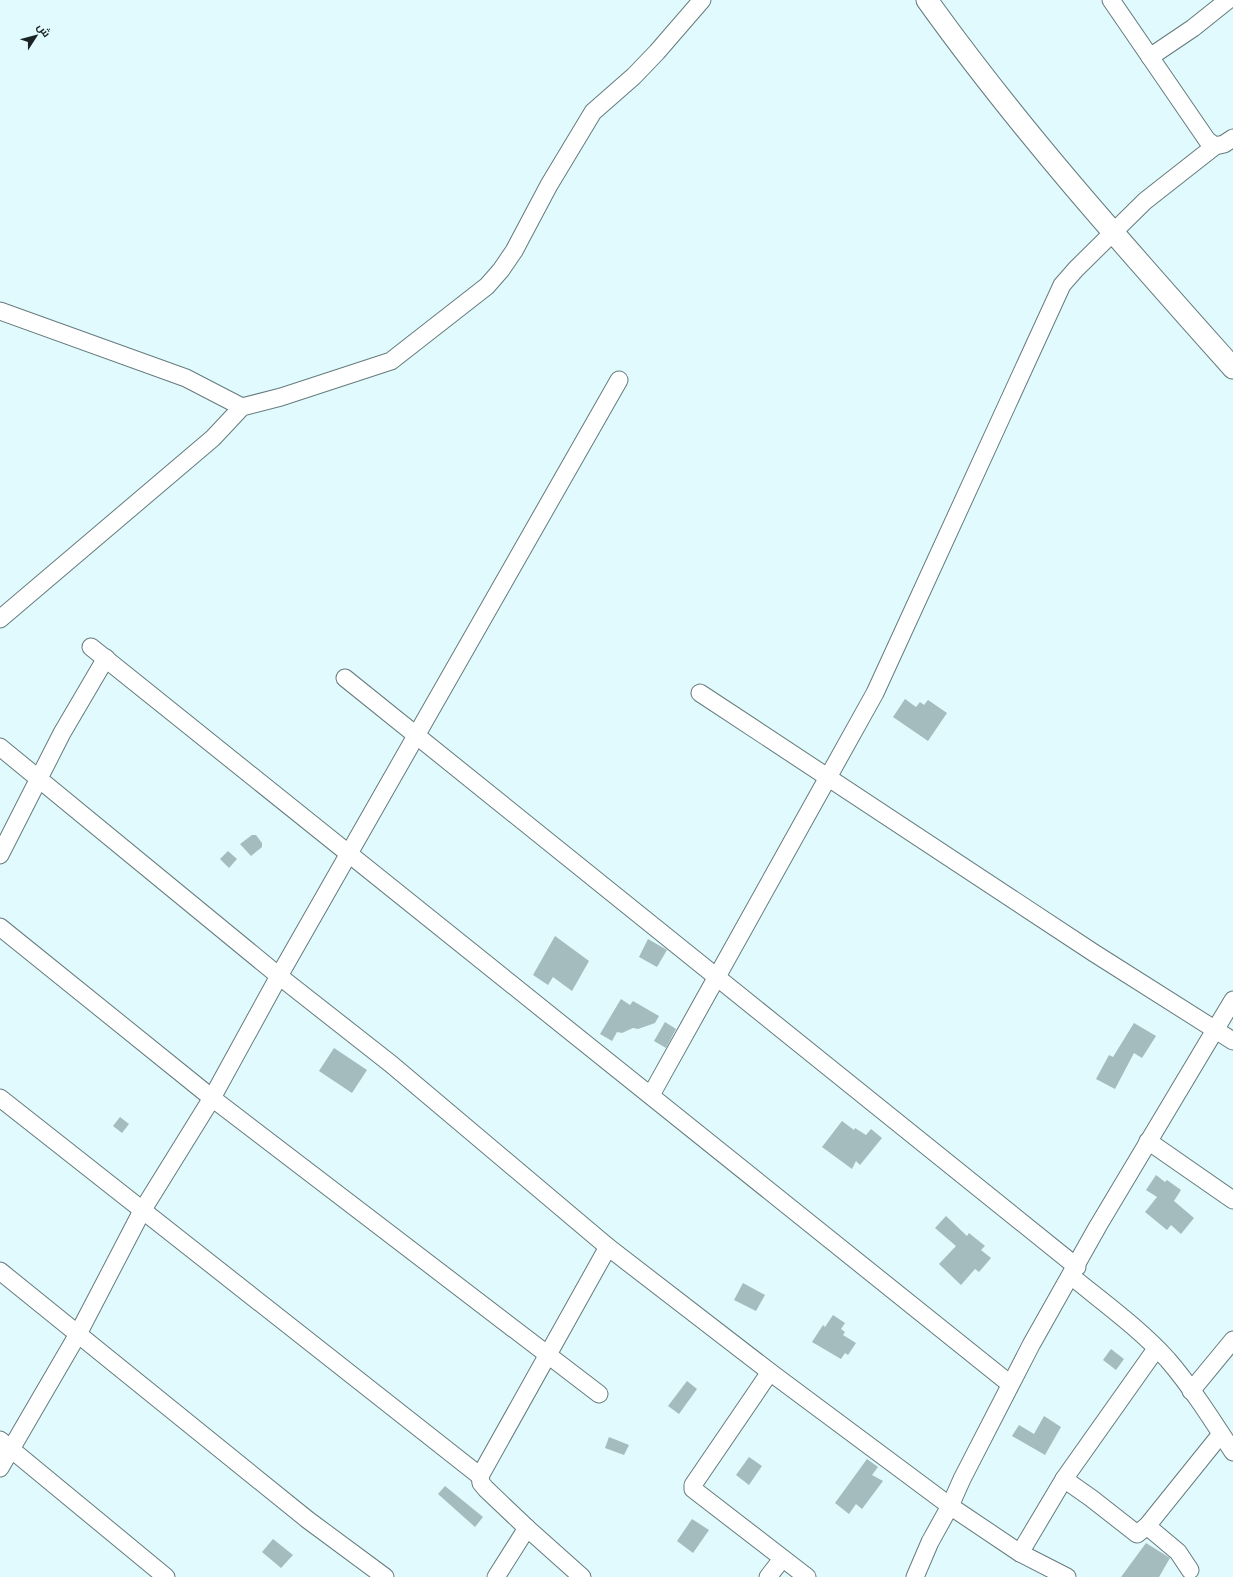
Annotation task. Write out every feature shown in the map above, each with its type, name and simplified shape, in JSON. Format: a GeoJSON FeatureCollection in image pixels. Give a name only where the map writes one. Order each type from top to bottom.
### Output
{"type":"FeatureCollection","features":[{"type":"Feature","properties":{"kind":"street"},"geometry":{"type":"LineString","coordinates":[[0,619],[213,438],[242,407],[281,397],[391,361],[487,286],[501,270],[514,251],[549,185],[593,112],[634,76],[702,0]]}},
{"type":"Feature","properties":{"kind":"street"},"geometry":{"type":"LineString","coordinates":[[927,0],[997,92],[1112,232],[1233,368]]}},
{"type":"Feature","properties":{"kind":"street"},"geometry":{"type":"LineString","coordinates":[[1111,0],[1207,140],[1215,146]]}},
{"type":"Feature","properties":{"kind":"street"},"geometry":{"type":"LineString","coordinates":[[1150,57],[1193,28],[1228,0]]}},
{"type":"Feature","properties":{"kind":"street"},"geometry":{"type":"LineString","coordinates":[[651,1095],[875,693],[1062,285],[1112,232],[1145,201],[1215,146],[1224,144],[1233,138]]}},
{"type":"Feature","properties":{"kind":"street"},"geometry":{"type":"LineString","coordinates":[[0,311],[186,378],[242,407]]}},
{"type":"Feature","properties":{"kind":"street"},"geometry":{"type":"LineString","coordinates":[[0,1468],[6,1444],[78,1334],[142,1211],[212,1098],[279,976],[619,380]]}},
{"type":"Feature","properties":{"kind":"street"},"geometry":{"type":"LineString","coordinates":[[92,646],[1010,1384]]}},
{"type":"Feature","properties":{"kind":"street"},"geometry":{"type":"LineString","coordinates":[[0,855],[62,733],[106,658]]}},
{"type":"Feature","properties":{"kind":"street"},"geometry":{"type":"LineString","coordinates":[[345,678],[717,976],[1074,1271],[1167,1360],[1191,1391],[1233,1452]]}},
{"type":"Feature","properties":{"kind":"street"},"geometry":{"type":"LineString","coordinates":[[700,693],[1094,954],[1233,1040]]}},
{"type":"Feature","properties":{"kind":"street"},"geometry":{"type":"LineString","coordinates":[[0,746],[279,976],[391,1064],[608,1247],[770,1372],[950,1506],[1020,1553],[1067,1577]]}},
{"type":"Feature","properties":{"kind":"street"},"geometry":{"type":"LineString","coordinates":[[0,927],[212,1098],[599,1394]]}},
{"type":"Feature","properties":{"kind":"street"},"geometry":{"type":"LineString","coordinates":[[915,1577],[918,1567],[1010,1384],[1148,1141],[1233,1000]]}},
{"type":"Feature","properties":{"kind":"street"},"geometry":{"type":"LineString","coordinates":[[0,1098],[480,1476]]}},
{"type":"Feature","properties":{"kind":"street"},"geometry":{"type":"LineString","coordinates":[[1148,1141],[1233,1200]]}},
{"type":"Feature","properties":{"kind":"street"},"geometry":{"type":"LineString","coordinates":[[582,1577],[486,1489],[481,1483],[480,1476],[549,1356],[608,1247]]}},
{"type":"Feature","properties":{"kind":"street"},"geometry":{"type":"LineString","coordinates":[[0,1271],[308,1520],[385,1577]]}},
{"type":"Feature","properties":{"kind":"street"},"geometry":{"type":"LineString","coordinates":[[1191,1391],[1233,1340]]}},
{"type":"Feature","properties":{"kind":"street"},"geometry":{"type":"LineString","coordinates":[[1020,1553],[1064,1479],[1156,1349]]}},
{"type":"Feature","properties":{"kind":"street"},"geometry":{"type":"LineString","coordinates":[[770,1372],[693,1485],[693,1489],[807,1577]]}},
{"type":"Feature","properties":{"kind":"street"},"geometry":{"type":"LineString","coordinates":[[1064,1479],[1091,1498],[1135,1534],[1139,1534],[1221,1434]]}},
{"type":"Feature","properties":{"kind":"street"},"geometry":{"type":"LineString","coordinates":[[6,1444],[166,1577]]}},
{"type":"Feature","properties":{"kind":"street"},"geometry":{"type":"LineString","coordinates":[[1147,1526],[1178,1552],[1191,1575]]}},
{"type":"Feature","properties":{"kind":"street"},"geometry":{"type":"LineString","coordinates":[[496,1577],[527,1528]]}},
{"type":"Feature","properties":{"kind":"street"},"geometry":{"type":"LineString","coordinates":[[768,1577],[782,1559]]}},
{"type":"Feature","properties":{"kind":"building"},"geometry":{"type":"Polygon","coordinates":[[[905,699],[916,707],[920,702],[924,705],[928,700],[947,713],[928,741],[893,717],[905,699]]]}},
{"type":"Feature","properties":{"kind":"building"},"geometry":{"type":"Polygon","coordinates":[[[252,835],[256,835],[262,843],[262,847],[251,856],[240,844],[252,835]]]}},
{"type":"Feature","properties":{"kind":"building"},"geometry":{"type":"Polygon","coordinates":[[[228,851],[237,859],[229,868],[220,859],[228,851]]]}},
{"type":"Feature","properties":{"kind":"building"},"geometry":{"type":"Polygon","coordinates":[[[555,936],[589,961],[572,991],[553,977],[548,985],[533,975],[555,936]]]}},
{"type":"Feature","properties":{"kind":"building"},"geometry":{"type":"Polygon","coordinates":[[[648,939],[667,950],[657,967],[639,957],[648,939]]]}},
{"type":"Feature","properties":{"kind":"building"},"geometry":{"type":"Polygon","coordinates":[[[621,999],[630,1005],[633,1001],[659,1016],[655,1023],[638,1029],[633,1028],[622,1033],[617,1032],[612,1041],[600,1034],[621,999]]]}},
{"type":"Feature","properties":{"kind":"building"},"geometry":{"type":"Polygon","coordinates":[[[665,1022],[676,1029],[666,1048],[654,1041],[665,1022]]]}},
{"type":"Feature","properties":{"kind":"building"},"geometry":{"type":"Polygon","coordinates":[[[1134,1023],[1156,1036],[1142,1058],[1134,1053],[1115,1089],[1096,1079],[1109,1055],[1113,1057],[1134,1023]]]}},
{"type":"Feature","properties":{"kind":"building"},"geometry":{"type":"Polygon","coordinates":[[[334,1048],[367,1070],[352,1093],[319,1071],[334,1048]]]}},
{"type":"Feature","properties":{"kind":"building"},"geometry":{"type":"Polygon","coordinates":[[[120,1117],[129,1124],[122,1133],[113,1126],[120,1117]]]}},
{"type":"Feature","properties":{"kind":"building"},"geometry":{"type":"Polygon","coordinates":[[[842,1121],[854,1130],[855,1128],[866,1135],[871,1129],[882,1138],[860,1165],[856,1161],[852,1169],[822,1147],[842,1121]]]}},
{"type":"Feature","properties":{"kind":"building"},"geometry":{"type":"Polygon","coordinates":[[[1156,1175],[1165,1182],[1167,1180],[1181,1190],[1174,1201],[1194,1218],[1181,1234],[1171,1225],[1167,1230],[1145,1212],[1157,1197],[1146,1190],[1156,1175]]]}},
{"type":"Feature","properties":{"kind":"building"},"geometry":{"type":"Polygon","coordinates":[[[946,1216],[967,1236],[969,1233],[985,1246],[981,1250],[991,1258],[979,1272],[975,1269],[961,1285],[939,1264],[956,1246],[935,1228],[946,1216]]]}},
{"type":"Feature","properties":{"kind":"building"},"geometry":{"type":"Polygon","coordinates":[[[743,1283],[765,1295],[756,1311],[734,1300],[743,1283]]]}},
{"type":"Feature","properties":{"kind":"building"},"geometry":{"type":"Polygon","coordinates":[[[833,1315],[845,1323],[841,1329],[845,1332],[843,1335],[856,1343],[848,1355],[845,1353],[841,1359],[812,1342],[823,1325],[825,1327],[833,1315]]]}},
{"type":"Feature","properties":{"kind":"building"},"geometry":{"type":"Polygon","coordinates":[[[1111,1349],[1124,1359],[1116,1370],[1103,1360],[1111,1349]]]}},
{"type":"Feature","properties":{"kind":"building"},"geometry":{"type":"Polygon","coordinates":[[[687,1381],[697,1389],[679,1414],[668,1406],[687,1381]]]}},
{"type":"Feature","properties":{"kind":"building"},"geometry":{"type":"Polygon","coordinates":[[[1044,1416],[1061,1427],[1045,1455],[1012,1436],[1019,1425],[1034,1434],[1044,1416]]]}},
{"type":"Feature","properties":{"kind":"building"},"geometry":{"type":"Polygon","coordinates":[[[609,1437],[629,1445],[624,1455],[605,1448],[609,1437]]]}},
{"type":"Feature","properties":{"kind":"building"},"geometry":{"type":"Polygon","coordinates":[[[749,1457],[762,1466],[749,1485],[736,1475],[749,1457]]]}},
{"type":"Feature","properties":{"kind":"building"},"geometry":{"type":"Polygon","coordinates":[[[867,1459],[878,1467],[872,1475],[883,1481],[862,1509],[856,1504],[849,1514],[835,1503],[867,1459]]]}},
{"type":"Feature","properties":{"kind":"building"},"geometry":{"type":"Polygon","coordinates":[[[445,1486],[483,1517],[475,1527],[438,1494],[445,1486]]]}},
{"type":"Feature","properties":{"kind":"building"},"geometry":{"type":"Polygon","coordinates":[[[692,1519],[709,1530],[693,1553],[677,1541],[692,1519]]]}},
{"type":"Feature","properties":{"kind":"building"},"geometry":{"type":"Polygon","coordinates":[[[273,1539],[293,1555],[281,1568],[262,1552],[273,1539]]]}},
{"type":"Feature","properties":{"kind":"building"},"geometry":{"type":"Polygon","coordinates":[[[1146,1543],[1170,1558],[1159,1577],[1121,1577],[1146,1543]]]}}]}
